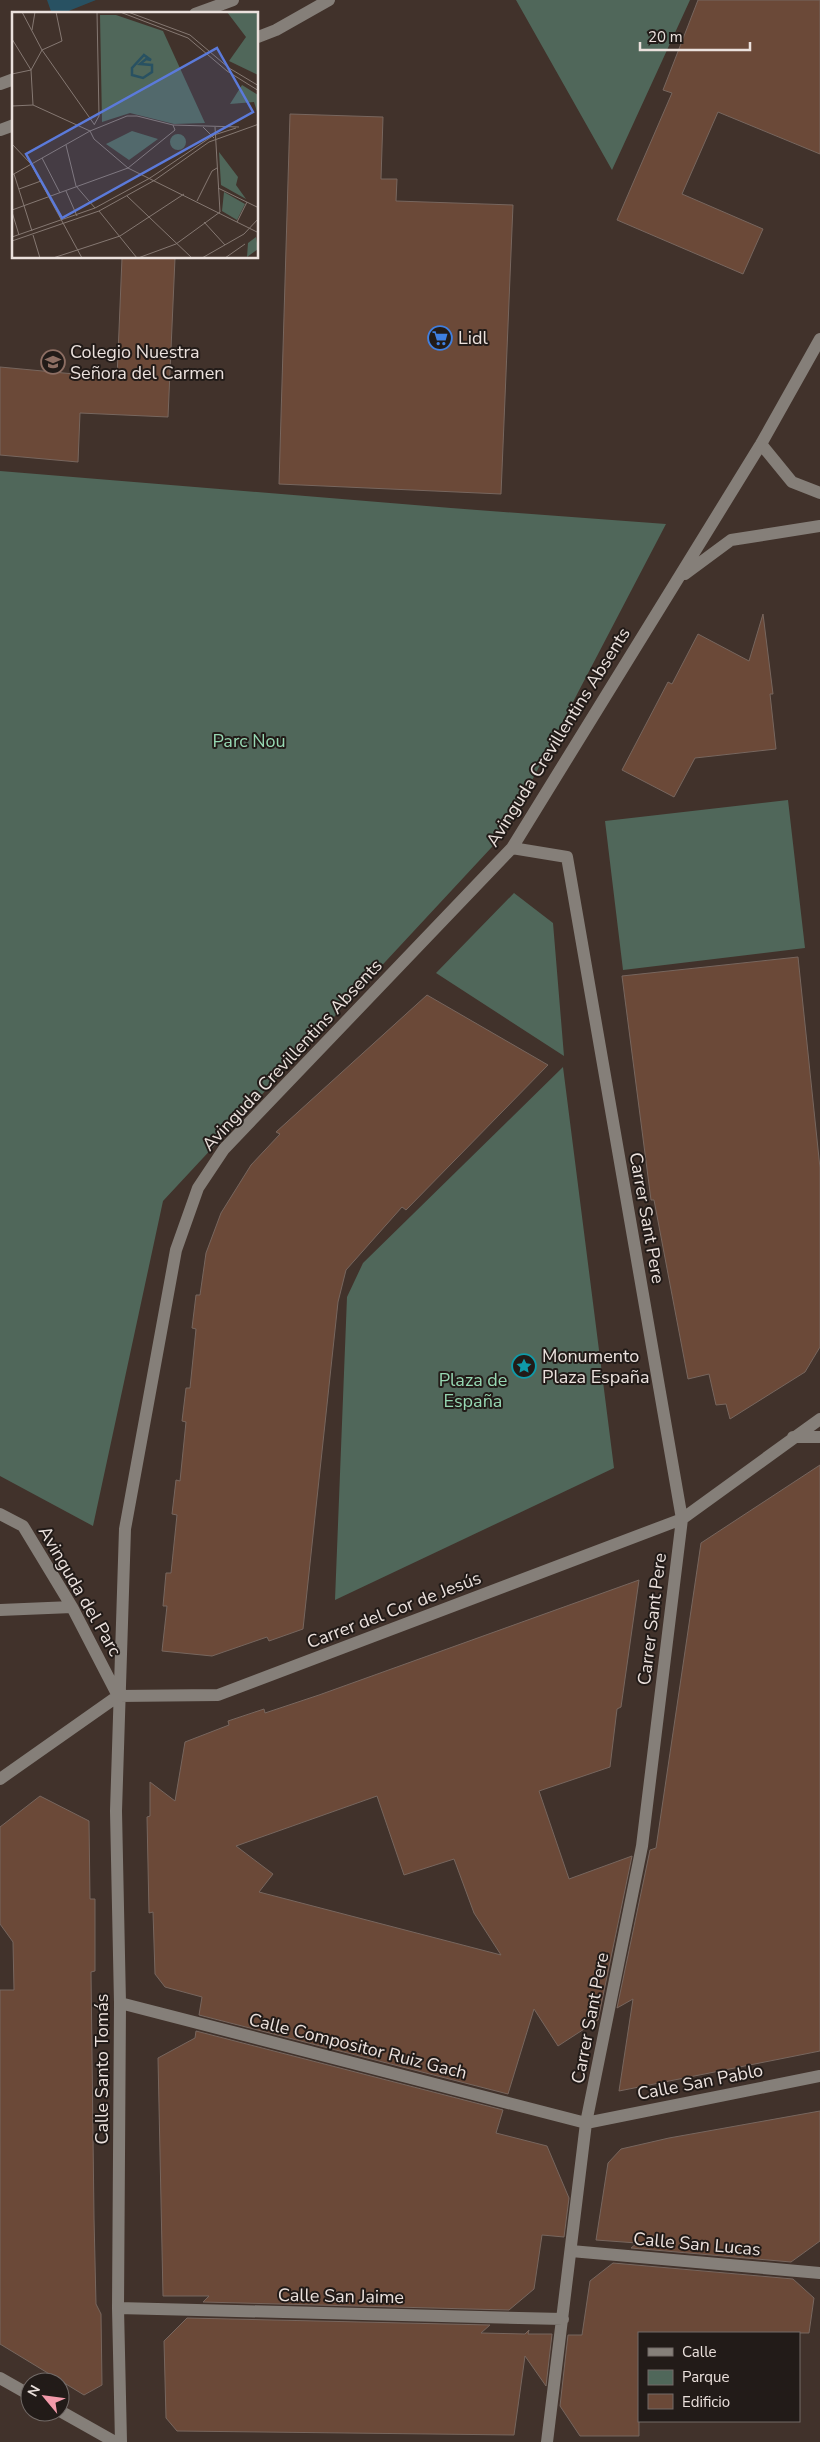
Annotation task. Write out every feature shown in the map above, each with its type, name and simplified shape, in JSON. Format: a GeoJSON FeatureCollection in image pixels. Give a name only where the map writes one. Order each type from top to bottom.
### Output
{"type":"FeatureCollection","features":[{"type":"Feature","properties":{"kind":"street"},"geometry":{"type":"LineString","coordinates":[[200,12],[232,0]]}},
{"type":"Feature","properties":{"kind":"street"},"geometry":{"type":"LineString","coordinates":[[259,37],[276,30],[329,0]]}},
{"type":"Feature","properties":{"kind":"street"},"geometry":{"type":"LineString","coordinates":[[0,130],[12,126]]}},
{"type":"Feature","properties":{"kind":"street","name":"Avinguda Crevillentins Absents"},"geometry":{"type":"LineString","coordinates":[[118,1696],[125,1528],[176,1250],[198,1188],[224,1149],[512,848],[761,444],[820,339]]}},
{"type":"Feature","properties":{"kind":"street"},"geometry":{"type":"LineString","coordinates":[[761,444],[792,482],[820,493]]}},
{"type":"Feature","properties":{"kind":"street","name":"Avinguda Crevillentins Absents"},"geometry":{"type":"LineString","coordinates":[[678,579],[731,540],[820,526]]}},
{"type":"Feature","properties":{"kind":"street","name":"Carrer Sant Pere"},"geometry":{"type":"LineString","coordinates":[[512,848],[567,857],[682,1519],[642,1846],[586,2123],[547,2442]]}},
{"type":"Feature","properties":{"kind":"street","name":"Carrer del Cor de Jesús"},"geometry":{"type":"LineString","coordinates":[[118,1696],[218,1695],[682,1519],[820,1419]]}},
{"type":"Feature","properties":{"kind":"street"},"geometry":{"type":"LineString","coordinates":[[793,1437],[820,1437]]}},
{"type":"Feature","properties":{"kind":"street","name":"Avinguda del Parc"},"geometry":{"type":"LineString","coordinates":[[0,1514],[23,1526],[72,1607],[118,1696]]}},
{"type":"Feature","properties":{"kind":"street"},"geometry":{"type":"LineString","coordinates":[[0,1610],[72,1607]]}},
{"type":"Feature","properties":{"kind":"street"},"geometry":{"type":"LineString","coordinates":[[0,1779],[118,1696]]}},
{"type":"Feature","properties":{"kind":"street","name":"Calle Santo Tomás"},"geometry":{"type":"LineString","coordinates":[[118,1696],[116,1811],[120,2003],[118,2308],[121,2442]]}},
{"type":"Feature","properties":{"kind":"street","name":"Calle Compositor Ruiz Gach"},"geometry":{"type":"LineString","coordinates":[[120,2003],[586,2123]]}},
{"type":"Feature","properties":{"kind":"street","name":"Calle San Pablo"},"geometry":{"type":"LineString","coordinates":[[586,2123],[820,2076]]}},
{"type":"Feature","properties":{"kind":"street","name":"Calle San Lucas"},"geometry":{"type":"LineString","coordinates":[[571,2251],[820,2273]]}},
{"type":"Feature","properties":{"kind":"street","name":"Calle San Jaime"},"geometry":{"type":"LineString","coordinates":[[118,2308],[562,2320]]}},
{"type":"Feature","properties":{"kind":"street"},"geometry":{"type":"LineString","coordinates":[[0,2378],[20,2389]]}},
{"type":"Feature","properties":{"kind":"street"},"geometry":{"type":"LineString","coordinates":[[70,2417],[116,2442]]}},
{"type":"Feature","properties":{"kind":"green space"},"geometry":{"type":"Polygon","coordinates":[[[516,0],[690,0],[612,170],[516,0]]]}},
{"type":"Feature","properties":{"kind":"green space","name":"Parc Nou"},"geometry":{"type":"Polygon","coordinates":[[[0,471],[666,524],[504,834],[163,1201],[93,1526],[0,1476],[0,471]]]}},
{"type":"Feature","properties":{"kind":"green space"},"geometry":{"type":"Polygon","coordinates":[[[788,800],[805,948],[623,970],[605,821],[788,800]]]}},
{"type":"Feature","properties":{"kind":"green space"},"geometry":{"type":"Polygon","coordinates":[[[514,893],[553,923],[564,1056],[436,973],[514,893]]]}},
{"type":"Feature","properties":{"kind":"green space","name":"Plaza de España"},"geometry":{"type":"Polygon","coordinates":[[[563,1067],[614,1468],[335,1600],[347,1297],[363,1263],[563,1067]]]}},
{"type":"Feature","properties":{"kind":"water"},"geometry":{"type":"Polygon","coordinates":[[[47,0],[96,0],[66,12],[51,12],[47,0]]]}},
{"type":"Feature","properties":{"kind":"building"},"geometry":{"type":"Polygon","coordinates":[[[698,0],[820,0],[820,154],[718,112],[682,194],[763,229],[743,274],[617,220],[672,93],[663,90],[698,0]]]}},
{"type":"Feature","properties":{"kind":"building"},"geometry":{"type":"Polygon","coordinates":[[[290,114],[383,117],[381,179],[397,179],[396,201],[513,205],[501,494],[279,484],[290,114]]]}},
{"type":"Feature","properties":{"kind":"building"},"geometry":{"type":"Polygon","coordinates":[[[122,259],[175,259],[168,417],[80,413],[78,462],[0,455],[0,367],[117,378],[122,259]]]}},
{"type":"Feature","properties":{"kind":"building"},"geometry":{"type":"Polygon","coordinates":[[[763,614],[773,694],[770,694],[776,749],[695,758],[674,797],[622,770],[668,682],[672,684],[698,634],[749,661],[763,614]]]}},
{"type":"Feature","properties":{"kind":"building"},"geometry":{"type":"Polygon","coordinates":[[[798,957],[820,1168],[820,1347],[805,1372],[730,1419],[726,1404],[716,1405],[709,1374],[688,1379],[654,1200],[651,1200],[622,976],[798,957]]]}},
{"type":"Feature","properties":{"kind":"building"},"geometry":{"type":"Polygon","coordinates":[[[427,995],[548,1065],[406,1210],[402,1207],[346,1270],[338,1302],[303,1629],[269,1641],[267,1637],[212,1656],[162,1651],[167,1606],[163,1606],[166,1573],[171,1573],[177,1515],[172,1514],[176,1480],[180,1481],[186,1422],[182,1421],[186,1388],[190,1388],[196,1329],[192,1328],[196,1295],[200,1295],[206,1253],[221,1213],[251,1165],[280,1134],[276,1132],[427,995]]]}},
{"type":"Feature","properties":{"kind":"building"},"geometry":{"type":"Polygon","coordinates":[[[820,1465],[820,2051],[619,2091],[633,1999],[617,2008],[650,1850],[656,1848],[701,1543],[820,1465]]]}},
{"type":"Feature","properties":{"kind":"building"},"geometry":{"type":"Polygon","coordinates":[[[639,1580],[621,1707],[617,1709],[610,1767],[539,1791],[569,1879],[632,1856],[598,2020],[558,2046],[534,2009],[508,2094],[199,2015],[202,1997],[165,1987],[155,1974],[153,1912],[149,1913],[147,1817],[150,1816],[150,1782],[175,1801],[185,1742],[229,1725],[228,1721],[264,1709],[265,1713],[639,1580]],[[377,1796],[236,1846],[273,1874],[259,1892],[501,1955],[474,1913],[454,1859],[404,1875],[377,1796]]]}},
{"type":"Feature","properties":{"kind":"building"},"geometry":{"type":"Polygon","coordinates":[[[40,1796],[89,1821],[90,1899],[95,1899],[95,1971],[91,1972],[94,2218],[96,2304],[101,2314],[102,2385],[84,2395],[70,2386],[70,2372],[46,2372],[0,2344],[0,1990],[14,1990],[13,1942],[0,1924],[0,1827],[40,1796]]]}},
{"type":"Feature","properties":{"kind":"building"},"geometry":{"type":"Polygon","coordinates":[[[196,2031],[503,2110],[496,2133],[547,2146],[569,2198],[564,2237],[542,2235],[534,2289],[509,2310],[203,2302],[209,2296],[163,2296],[158,2058],[195,2038],[196,2031]]]}},
{"type":"Feature","properties":{"kind":"building"},"geometry":{"type":"Polygon","coordinates":[[[820,2111],[820,2241],[791,2262],[631,2248],[637,2243],[596,2240],[608,2163],[621,2149],[669,2138],[820,2111]]]}},
{"type":"Feature","properties":{"kind":"building"},"geometry":{"type":"Polygon","coordinates":[[[613,2263],[793,2279],[814,2298],[809,2333],[638,2332],[639,2436],[580,2436],[560,2406],[568,2335],[582,2335],[590,2281],[613,2263]]]}},
{"type":"Feature","properties":{"kind":"building"},"geometry":{"type":"Polygon","coordinates":[[[187,2318],[490,2325],[481,2333],[525,2334],[529,2330],[528,2334],[552,2334],[546,2386],[525,2356],[514,2435],[177,2431],[166,2418],[164,2341],[187,2318]]]}},
{"type":"Feature","properties":{"kind":"place","name":"Lidl"},"geometry":{"type":"Point","coordinates":[440,338]}},
{"type":"Feature","properties":{"kind":"place","name":"Colegio Nuestra Señora del Carmen"},"geometry":{"type":"Point","coordinates":[53,362]}},
{"type":"Feature","properties":{"kind":"place","name":"Monumento Plaza España"},"geometry":{"type":"Point","coordinates":[524,1366]}}]}
